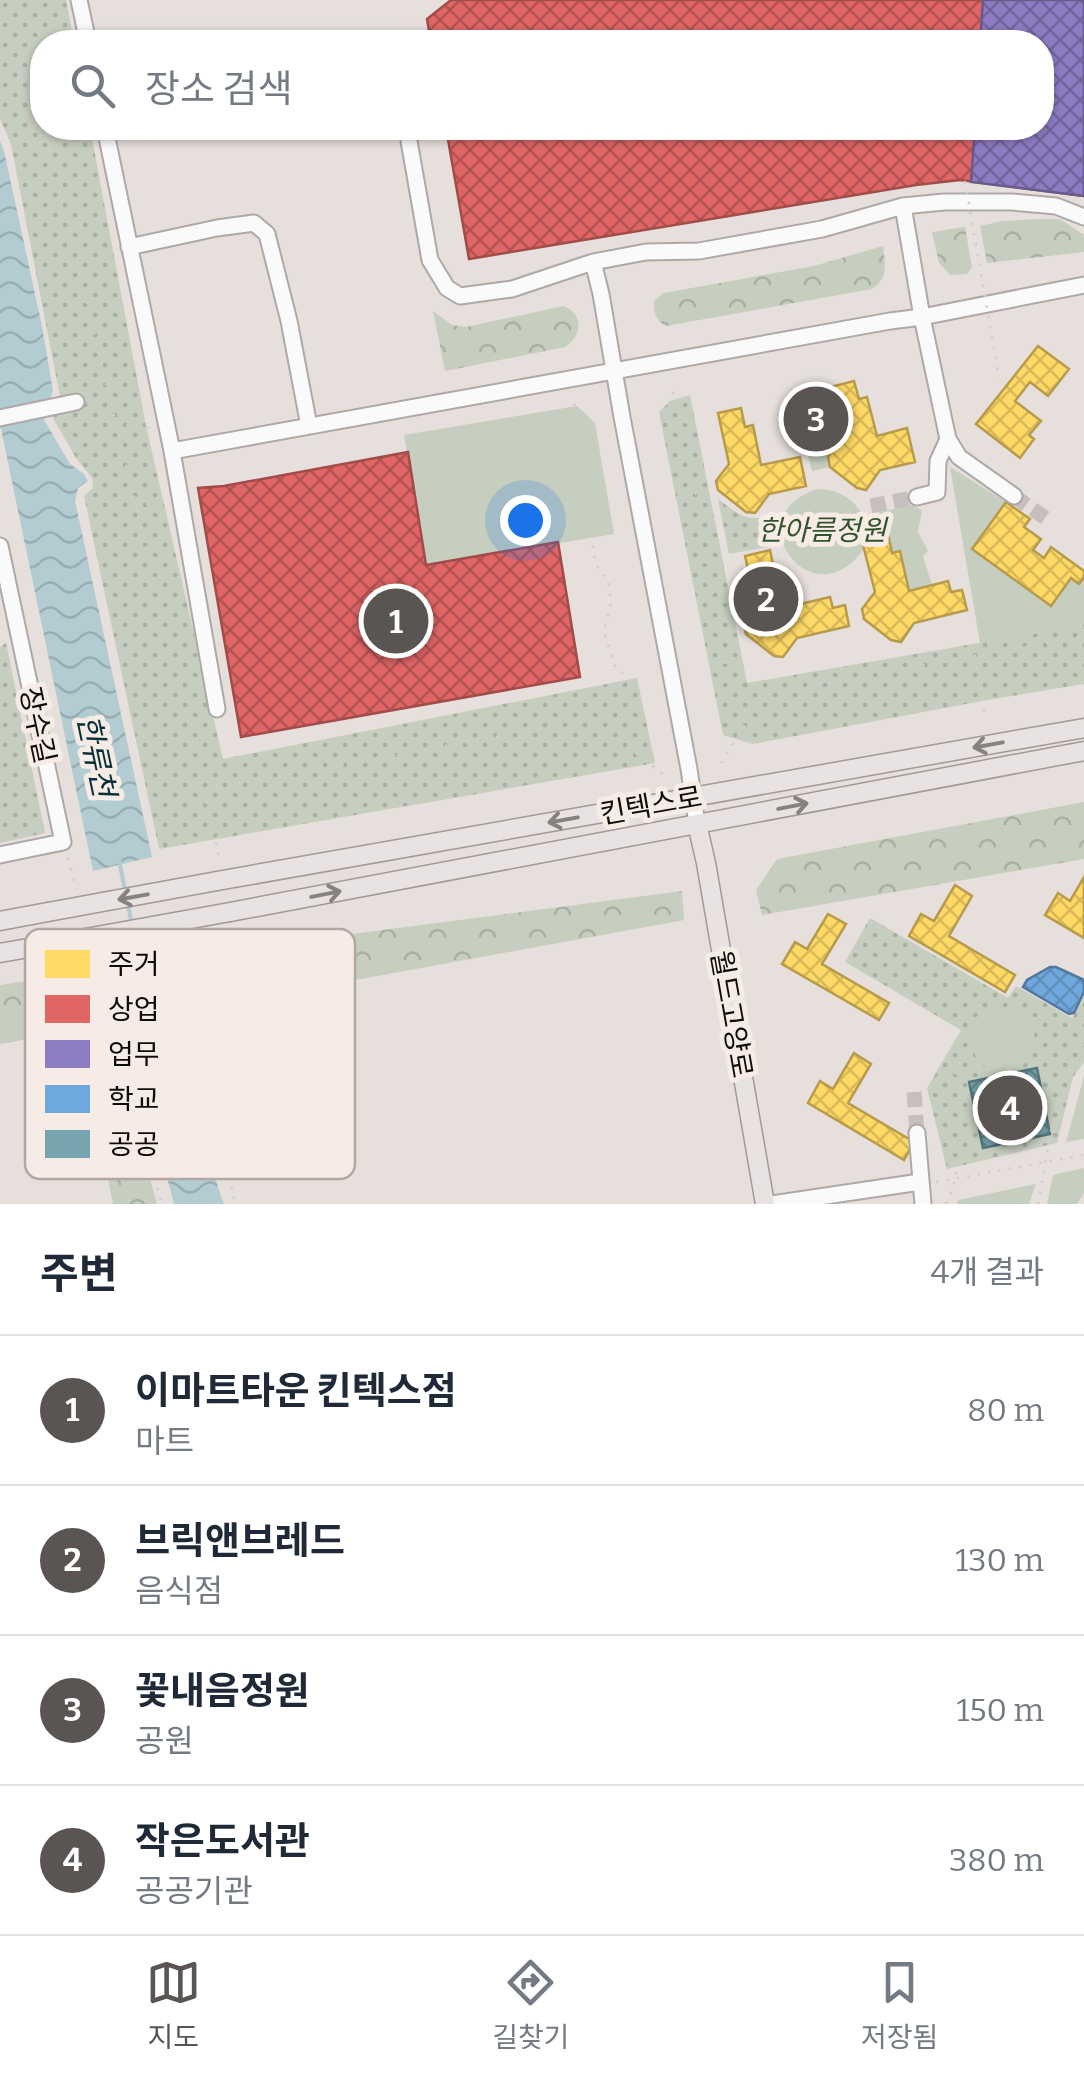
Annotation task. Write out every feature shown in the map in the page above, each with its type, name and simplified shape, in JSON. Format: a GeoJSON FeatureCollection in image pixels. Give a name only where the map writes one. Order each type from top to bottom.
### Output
{"type":"FeatureCollection","features":[{"type":"Feature","properties":{"kind":"main road","name":"킨텍스로"},"geometry":{"type":"LineString","coordinates":[[0,921],[1084,728]]}},
{"type":"Feature","properties":{"kind":"main road","name":"킨텍스로"},"geometry":{"type":"LineString","coordinates":[[136,929],[1084,751]]}},
{"type":"Feature","properties":{"kind":"main road","name":"월드고양로"},"geometry":{"type":"LineString","coordinates":[[697,824],[769,1204]]}},
{"type":"Feature","properties":{"kind":"main road","name":"킨텍스로"},"geometry":{"type":"LineString","coordinates":[[0,954],[25,949]]}},
{"type":"Feature","properties":{"kind":"street"},"geometry":{"type":"LineString","coordinates":[[79,0],[85,30]]}},
{"type":"Feature","properties":{"kind":"street"},"geometry":{"type":"LineString","coordinates":[[108,140],[172,450],[218,709]]}},
{"type":"Feature","properties":{"kind":"street"},"geometry":{"type":"LineString","coordinates":[[409,141],[430,260],[447,288],[460,296],[512,289],[593,262],[646,252],[717,248],[822,228],[903,206],[1012,202],[1056,206],[1084,217]]}},
{"type":"Feature","properties":{"kind":"street"},"geometry":{"type":"LineString","coordinates":[[903,206],[948,439],[959,457],[1014,496]]}},
{"type":"Feature","properties":{"kind":"street"},"geometry":{"type":"LineString","coordinates":[[129,247],[254,224],[267,234],[309,426]]}},
{"type":"Feature","properties":{"kind":"street"},"geometry":{"type":"LineString","coordinates":[[593,262],[697,824]]}},
{"type":"Feature","properties":{"kind":"street"},"geometry":{"type":"LineString","coordinates":[[172,450],[1084,285]]}},
{"type":"Feature","properties":{"kind":"street"},"geometry":{"type":"LineString","coordinates":[[0,418],[76,402]]}},
{"type":"Feature","properties":{"kind":"street"},"geometry":{"type":"LineString","coordinates":[[917,497],[938,492],[938,461],[948,439]]}},
{"type":"Feature","properties":{"kind":"street","name":"장수길"},"geometry":{"type":"LineString","coordinates":[[0,546],[63,842]]}},
{"type":"Feature","properties":{"kind":"street"},"geometry":{"type":"LineString","coordinates":[[0,854],[63,842]]}},
{"type":"Feature","properties":{"kind":"street"},"geometry":{"type":"LineString","coordinates":[[917,1133],[923,1204]]}},
{"type":"Feature","properties":{"kind":"street"},"geometry":{"type":"LineString","coordinates":[[769,1204],[920,1182]]}},
{"type":"Feature","properties":{"kind":"path"},"geometry":{"type":"LineString","coordinates":[[0,22],[30,91]]}},
{"type":"Feature","properties":{"kind":"path"},"geometry":{"type":"LineString","coordinates":[[49,140],[220,861]]}},
{"type":"Feature","properties":{"kind":"path"},"geometry":{"type":"LineString","coordinates":[[965,181],[999,378]]}},
{"type":"Feature","properties":{"kind":"path"},"geometry":{"type":"LineString","coordinates":[[70,228],[113,220]]}},
{"type":"Feature","properties":{"kind":"path"},"geometry":{"type":"LineString","coordinates":[[673,392],[691,444],[686,464],[692,487],[707,511],[711,531],[706,578],[727,620],[727,677],[735,700],[750,717]]}},
{"type":"Feature","properties":{"kind":"path"},"geometry":{"type":"LineString","coordinates":[[204,790],[632,713],[628,680],[614,665],[604,631],[611,603],[609,584],[596,564],[591,538],[592,494],[572,446],[577,427],[574,402]]}},
{"type":"Feature","properties":{"kind":"path"},"geometry":{"type":"LineString","coordinates":[[116,424],[152,428]]}},
{"type":"Feature","properties":{"kind":"path"},"geometry":{"type":"LineString","coordinates":[[137,512],[165,491]]}},
{"type":"Feature","properties":{"kind":"path"},"geometry":{"type":"LineString","coordinates":[[721,764],[764,694],[1084,636]]}},
{"type":"Feature","properties":{"kind":"path"},"geometry":{"type":"LineString","coordinates":[[974,656],[985,718]]}},
{"type":"Feature","properties":{"kind":"path"},"geometry":{"type":"LineString","coordinates":[[593,720],[664,774]]}},
{"type":"Feature","properties":{"kind":"path"},"geometry":{"type":"LineString","coordinates":[[63,842],[78,898]]}},
{"type":"Feature","properties":{"kind":"path"},"geometry":{"type":"LineString","coordinates":[[946,1204],[957,1178],[957,1152],[944,1086],[956,1074],[968,1016],[994,999],[1026,1007],[1045,1032],[1067,1027],[1084,1016]]}},
{"type":"Feature","properties":{"kind":"path"},"geometry":{"type":"LineString","coordinates":[[1038,1204],[1052,1125],[1076,1051],[1084,1044]]}},
{"type":"Feature","properties":{"kind":"path"},"geometry":{"type":"LineString","coordinates":[[920,1182],[1084,1155]]}},
{"type":"Feature","properties":{"kind":"path"},"geometry":{"type":"LineString","coordinates":[[155,1179],[162,1204]]}},
{"type":"Feature","properties":{"kind":"path"},"geometry":{"type":"LineString","coordinates":[[231,1179],[236,1204]]}},
{"type":"Feature","properties":{"kind":"green space"},"geometry":{"type":"Polygon","coordinates":[[[0,0],[66,0],[72,30],[30,30],[30,140],[92,140],[146,426],[223,759],[637,678],[655,763],[159,849],[84,496],[93,488],[92,478],[53,418],[60,397],[11,144],[0,119],[0,0]]]}},
{"type":"Feature","properties":{"kind":"green space"},"geometry":{"type":"Polygon","coordinates":[[[1060,219],[1084,235],[1084,252],[987,263],[980,226],[1002,221],[1060,219]]]}},
{"type":"Feature","properties":{"kind":"green space"},"geometry":{"type":"Polygon","coordinates":[[[965,227],[972,267],[967,274],[950,275],[939,263],[932,232],[965,227]]]}},
{"type":"Feature","properties":{"kind":"green space"},"geometry":{"type":"Polygon","coordinates":[[[883,246],[883,275],[872,289],[666,326],[655,313],[654,301],[664,293],[814,266],[883,246]]]}},
{"type":"Feature","properties":{"kind":"green space"},"geometry":{"type":"Polygon","coordinates":[[[564,306],[578,320],[575,337],[565,347],[445,371],[433,311],[452,325],[466,327],[564,306]]]}},
{"type":"Feature","properties":{"kind":"green space"},"geometry":{"type":"Polygon","coordinates":[[[827,388],[840,440],[828,457],[830,467],[812,471],[792,397],[827,388]]]}},
{"type":"Feature","properties":{"kind":"green space"},"geometry":{"type":"Polygon","coordinates":[[[690,395],[747,683],[1084,625],[1084,684],[753,744],[723,735],[659,412],[670,401],[690,395]]]}},
{"type":"Feature","properties":{"kind":"green space"},"geometry":{"type":"Polygon","coordinates":[[[577,406],[595,423],[614,534],[426,565],[404,435],[577,406]]]}},
{"type":"Feature","properties":{"kind":"green space"},"geometry":{"type":"Polygon","coordinates":[[[950,467],[1006,502],[973,548],[1079,583],[1084,577],[1084,625],[980,643],[950,467]]]}},
{"type":"Feature","properties":{"kind":"green space","name":"한아름정원"},"geometry":{"type":"Polygon","coordinates":[[[818,489],[845,496],[864,516],[911,505],[922,510],[918,532],[928,551],[923,556],[932,585],[909,591],[900,552],[892,553],[887,535],[863,540],[864,549],[843,569],[822,574],[804,569],[790,556],[782,538],[783,519],[794,502],[818,489]]]}},
{"type":"Feature","properties":{"kind":"green space"},"geometry":{"type":"Polygon","coordinates":[[[718,499],[748,517],[784,514],[780,528],[783,544],[729,554],[718,499]]]}},
{"type":"Feature","properties":{"kind":"green space"},"geometry":{"type":"Polygon","coordinates":[[[6,643],[45,833],[0,843],[0,647],[6,643]]]}},
{"type":"Feature","properties":{"kind":"green space"},"geometry":{"type":"Polygon","coordinates":[[[1084,802],[1084,859],[762,915],[756,890],[777,859],[1084,802]]]}},
{"type":"Feature","properties":{"kind":"green space"},"geometry":{"type":"Polygon","coordinates":[[[682,891],[684,920],[355,980],[355,934],[682,891]]]}},
{"type":"Feature","properties":{"kind":"green space"},"geometry":{"type":"Polygon","coordinates":[[[870,918],[1008,998],[1016,986],[1072,1018],[1084,998],[1084,1062],[1073,1077],[1057,1143],[947,1169],[927,1088],[961,1030],[845,962],[870,918]]]}},
{"type":"Feature","properties":{"kind":"green space"},"geometry":{"type":"Polygon","coordinates":[[[25,981],[25,1040],[0,1044],[0,985],[25,981]]]}},
{"type":"Feature","properties":{"kind":"green space"},"geometry":{"type":"Polygon","coordinates":[[[1003,1008],[1025,1018],[1035,1040],[1025,1062],[1003,1072],[981,1062],[971,1040],[981,1018],[1003,1008]]]}},
{"type":"Feature","properties":{"kind":"green space"},"geometry":{"type":"Polygon","coordinates":[[[1084,1076],[1084,1139],[1066,1142],[1084,1076]]]}},
{"type":"Feature","properties":{"kind":"green space"},"geometry":{"type":"Polygon","coordinates":[[[1084,1168],[1084,1193],[1077,1204],[1047,1204],[1053,1175],[1084,1168]]]}},
{"type":"Feature","properties":{"kind":"green space"},"geometry":{"type":"Polygon","coordinates":[[[108,1179],[150,1179],[157,1204],[113,1204],[108,1179]]]}},
{"type":"Feature","properties":{"kind":"green space"},"geometry":{"type":"Polygon","coordinates":[[[1036,1184],[1029,1204],[957,1204],[958,1200],[1036,1184]]]}},
{"type":"Feature","properties":{"kind":"water"},"geometry":{"type":"Polygon","coordinates":[[[0,141],[53,391],[44,420],[70,464],[88,481],[78,488],[75,501],[152,857],[93,871],[0,424],[0,141]]]}},
{"type":"Feature","properties":{"kind":"water"},"geometry":{"type":"Polygon","coordinates":[[[168,1179],[216,1179],[224,1204],[174,1204],[168,1179]]]}},
{"type":"Feature","properties":{"kind":"building: 주거"},"geometry":{"type":"Polygon","coordinates":[[[1038,346],[1069,369],[1048,396],[1030,382],[1015,401],[1041,421],[1029,435],[1034,439],[1020,458],[976,424],[1038,346]]]}},
{"type":"Feature","properties":{"kind":"building: 주거"},"geometry":{"type":"Polygon","coordinates":[[[854,381],[859,399],[867,397],[877,436],[907,428],[915,462],[880,470],[866,490],[857,488],[830,467],[828,457],[840,440],[827,388],[854,381]]]}},
{"type":"Feature","properties":{"kind":"building: 주거"},"geometry":{"type":"Polygon","coordinates":[[[741,408],[745,427],[753,425],[761,465],[800,457],[806,486],[769,494],[755,513],[746,512],[718,490],[716,481],[729,464],[718,413],[741,408]]]}},
{"type":"Feature","properties":{"kind":"building: 주거"},"geometry":{"type":"Polygon","coordinates":[[[1006,502],[1030,519],[1024,527],[1041,539],[1033,550],[1044,558],[1051,547],[1084,571],[1079,584],[1071,578],[1051,606],[972,549],[1006,502]]]}},
{"type":"Feature","properties":{"kind":"building: 주거"},"geometry":{"type":"Polygon","coordinates":[[[888,534],[892,553],[900,551],[909,591],[948,581],[951,592],[962,590],[967,610],[914,623],[901,642],[891,640],[864,619],[862,609],[875,592],[862,541],[888,534]]]}},
{"type":"Feature","properties":{"kind":"building: 주거"},"geometry":{"type":"Polygon","coordinates":[[[770,550],[774,569],[782,567],[792,606],[830,597],[833,608],[845,605],[849,626],[797,638],[783,657],[774,656],[746,634],[744,625],[757,608],[745,556],[770,550]]]}},
{"type":"Feature","properties":{"kind":"building: 주거"},"geometry":{"type":"Polygon","coordinates":[[[1084,877],[1084,938],[1045,915],[1058,893],[1070,901],[1084,877]]]}},
{"type":"Feature","properties":{"kind":"building: 주거"},"geometry":{"type":"Polygon","coordinates":[[[955,885],[972,896],[949,936],[1015,975],[1005,992],[909,936],[921,914],[934,921],[955,885]]]}},
{"type":"Feature","properties":{"kind":"building: 주거"},"geometry":{"type":"Polygon","coordinates":[[[828,914],[846,924],[822,964],[889,1003],[879,1020],[782,964],[795,942],[807,949],[828,914]]]}},
{"type":"Feature","properties":{"kind":"building: 주거"},"geometry":{"type":"Polygon","coordinates":[[[854,1053],[871,1064],[848,1103],[914,1142],[904,1160],[808,1103],[820,1081],[833,1089],[854,1053]]]}},
{"type":"Feature","properties":{"kind":"building: 상업"},"geometry":{"type":"Polygon","coordinates":[[[451,0],[1084,0],[1084,196],[960,180],[469,259],[448,140],[1054,140],[1054,30],[429,30],[427,19],[451,0]]]}},
{"type":"Feature","properties":{"kind":"building: 상업"},"geometry":{"type":"Polygon","coordinates":[[[408,452],[426,565],[558,542],[580,677],[241,737],[198,488],[408,452]]]}},
{"type":"Feature","properties":{"kind":"building: 업무"},"geometry":{"type":"Polygon","coordinates":[[[983,0],[1084,0],[1084,196],[971,182],[974,140],[1054,140],[1054,30],[981,30],[983,0]]]}},
{"type":"Feature","properties":{"kind":"building: 학교"},"geometry":{"type":"Polygon","coordinates":[[[1050,967],[1084,980],[1084,992],[1074,1013],[1069,1014],[1023,987],[1027,980],[1050,967]]]}},
{"type":"Feature","properties":{"kind":"building: 공공"},"geometry":{"type":"Polygon","coordinates":[[[1037,1068],[1050,1134],[983,1148],[969,1082],[1037,1068]]]}},
{"type":"Feature","properties":{"kind":"waterway","name":"한류천"},"geometry":{"type":"LineString","coordinates":[[119,860],[125,890]]}},
{"type":"Feature","properties":{"kind":"waterway","name":"한류천"},"geometry":{"type":"LineString","coordinates":[[128,905],[132,925]]}},
{"type":"Feature","properties":{"kind":"tunnel"},"geometry":{"type":"LineString","coordinates":[[1014,496],[1051,522]]}},
{"type":"Feature","properties":{"kind":"tunnel"},"geometry":{"type":"LineString","coordinates":[[871,506],[917,497]]}},
{"type":"Feature","properties":{"kind":"tunnel"},"geometry":{"type":"LineString","coordinates":[[914,1092],[917,1133]]}},
{"type":"Feature","properties":{"kind":"place","name":"꽃내음정원"},"geometry":{"type":"Point","coordinates":[816,419]}},
{"type":"Feature","properties":{"kind":"place","name":"브릭앤브레드"},"geometry":{"type":"Point","coordinates":[766,599]}},
{"type":"Feature","properties":{"kind":"place","name":"이마트타운 킨텍스점"},"geometry":{"type":"Point","coordinates":[396,621]}},
{"type":"Feature","properties":{"kind":"place","name":"작은도서관"},"geometry":{"type":"Point","coordinates":[1010,1108]}}]}
